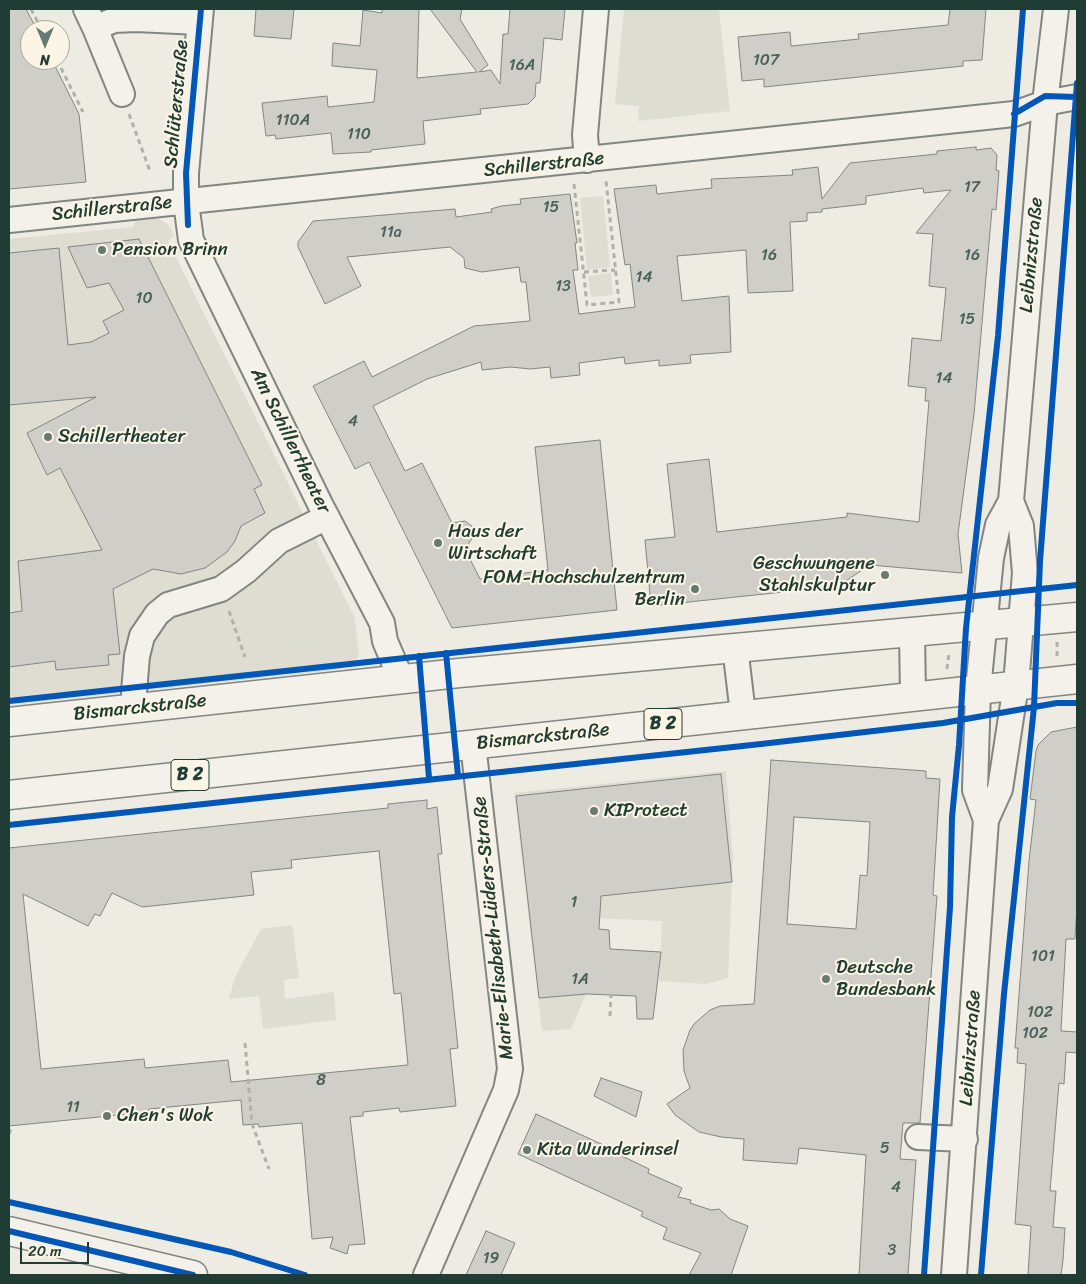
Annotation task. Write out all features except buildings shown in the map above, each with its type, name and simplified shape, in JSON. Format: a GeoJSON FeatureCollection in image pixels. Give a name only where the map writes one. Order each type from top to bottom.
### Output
{"type":"FeatureCollection","features":[{"type":"Feature","properties":{"kind":"main road","name":"Bismarckstraße"},"geometry":{"type":"LineString","coordinates":[[9,722],[401,679],[1077,617]]}},
{"type":"Feature","properties":{"kind":"main road","name":"Bismarckstraße"},"geometry":{"type":"LineString","coordinates":[[9,795],[1077,679]]}},
{"type":"Feature","properties":{"kind":"main road"},"geometry":{"type":"LineString","coordinates":[[9,1231],[193,1275]]}},
{"type":"Feature","properties":{"kind":"street"},"geometry":{"type":"LineString","coordinates":[[587,160],[585,135],[596,9]]}},
{"type":"Feature","properties":{"kind":"street","name":"Leibnizstraße"},"geometry":{"type":"LineString","coordinates":[[986,820],[976,790],[978,689],[991,558],[998,525],[1011,501],[1045,103],[1056,9]]}},
{"type":"Feature","properties":{"kind":"street"},"geometry":{"type":"LineString","coordinates":[[122,94],[90,18],[114,20],[200,15]]}},
{"type":"Feature","properties":{"kind":"street","name":"Schlüterstraße"},"geometry":{"type":"LineString","coordinates":[[186,202],[186,173],[200,15]]}},
{"type":"Feature","properties":{"kind":"street","name":"Schillerstraße"},"geometry":{"type":"LineString","coordinates":[[9,220],[1014,114],[1045,103],[1077,96]]}},
{"type":"Feature","properties":{"kind":"street","name":"Am Schillertheater"},"geometry":{"type":"LineString","coordinates":[[186,202],[191,240],[197,256],[382,623],[384,641],[401,679]]}},
{"type":"Feature","properties":{"kind":"street","name":"Leibnizstraße"},"geometry":{"type":"LineString","coordinates":[[954,1275],[965,1140],[986,820],[1000,790],[1016,685],[1025,573],[1021,526],[1011,501]]}},
{"type":"Feature","properties":{"kind":"street"},"geometry":{"type":"LineString","coordinates":[[136,708],[134,692],[137,656],[142,636],[157,614],[168,605],[221,589],[246,571],[279,541],[327,517]]}},
{"type":"Feature","properties":{"kind":"street"},"geometry":{"type":"LineString","coordinates":[[912,633],[913,696]]}},
{"type":"Feature","properties":{"kind":"street"},"geometry":{"type":"LineString","coordinates":[[735,647],[743,714]]}},
{"type":"Feature","properties":{"kind":"street","name":"Marie-Elisabeth-Lüders-Straße"},"geometry":{"type":"LineString","coordinates":[[426,1275],[506,1090],[510,1069],[473,744]]}},
{"type":"Feature","properties":{"kind":"street"},"geometry":{"type":"LineString","coordinates":[[918,1137],[965,1140]]}},
{"type":"Feature","properties":{"kind":"path"},"geometry":{"type":"LineString","coordinates":[[62,70],[83,112]]}},
{"type":"Feature","properties":{"kind":"path"},"geometry":{"type":"LineString","coordinates":[[122,94],[150,171]]}},
{"type":"Feature","properties":{"kind":"path"},"geometry":{"type":"LineString","coordinates":[[574,184],[587,305],[619,302],[606,180]]}},
{"type":"Feature","properties":{"kind":"path"},"geometry":{"type":"LineString","coordinates":[[583,272],[615,270]]}},
{"type":"Feature","properties":{"kind":"path"},"geometry":{"type":"LineString","coordinates":[[221,589],[245,658]]}},
{"type":"Feature","properties":{"kind":"path"},"geometry":{"type":"LineString","coordinates":[[1057,642],[1057,658]]}},
{"type":"Feature","properties":{"kind":"path"},"geometry":{"type":"LineString","coordinates":[[947,669],[949,652]]}},
{"type":"Feature","properties":{"kind":"path"},"geometry":{"type":"LineString","coordinates":[[610,1016],[611,994]]}},
{"type":"Feature","properties":{"kind":"path"},"geometry":{"type":"LineString","coordinates":[[245,1043],[252,1124],[269,1168]]}},
{"type":"Feature","properties":{"kind":"path"},"geometry":{"type":"LineString","coordinates":[[9,1134],[12,1126]]}},
{"type":"Feature","properties":{"kind":"shaded area"},"geometry":{"type":"Polygon","coordinates":[[[624,9],[719,9],[730,111],[638,121],[639,106],[615,104],[624,9]]]}},
{"type":"Feature","properties":{"kind":"shaded area"},"geometry":{"type":"Polygon","coordinates":[[[603,196],[610,267],[587,270],[580,198],[603,196]]]}},
{"type":"Feature","properties":{"kind":"shaded area"},"geometry":{"type":"Polygon","coordinates":[[[156,218],[166,223],[171,229],[174,236],[168,241],[355,618],[359,656],[354,661],[343,661],[343,669],[9,705],[9,239],[133,227],[136,220],[156,218]]]}},
{"type":"Feature","properties":{"kind":"shaded area"},"geometry":{"type":"Polygon","coordinates":[[[611,273],[613,295],[591,297],[588,276],[611,273]]]}},
{"type":"Feature","properties":{"kind":"shaded area"},"geometry":{"type":"Polygon","coordinates":[[[282,556],[299,559],[333,630],[326,642],[281,646],[264,638],[240,616],[233,597],[238,589],[270,561],[282,556]]]}},
{"type":"Feature","properties":{"kind":"shaded area"},"geometry":{"type":"Polygon","coordinates":[[[210,603],[216,606],[222,617],[223,653],[161,659],[153,651],[153,634],[171,614],[210,603]]]}},
{"type":"Feature","properties":{"kind":"shaded area"},"geometry":{"type":"Polygon","coordinates":[[[726,771],[733,857],[728,978],[706,984],[659,981],[662,921],[591,918],[586,994],[571,1029],[542,1031],[514,793],[726,771]]]}},
{"type":"Feature","properties":{"kind":"shaded area"},"geometry":{"type":"Polygon","coordinates":[[[292,925],[299,978],[284,980],[285,999],[334,992],[336,1020],[263,1029],[259,996],[229,999],[235,977],[261,929],[292,925]]]}},
{"type":"Feature","properties":{"kind":"cycle path"},"geometry":{"type":"LineString","coordinates":[[188,225],[186,173],[201,9]]}},
{"type":"Feature","properties":{"kind":"cycle path"},"geometry":{"type":"LineString","coordinates":[[924,1275],[950,907],[952,817],[959,745],[966,628],[998,336],[1023,9]]}},
{"type":"Feature","properties":{"kind":"cycle path"},"geometry":{"type":"LineString","coordinates":[[981,1275],[1004,994],[1034,707],[1040,561],[1077,83]]}},
{"type":"Feature","properties":{"kind":"cycle path"},"geometry":{"type":"LineString","coordinates":[[1014,114],[1045,96],[1076,97]]}},
{"type":"Feature","properties":{"kind":"cycle path"},"geometry":{"type":"LineString","coordinates":[[9,701],[1077,585]]}},
{"type":"Feature","properties":{"kind":"cycle path"},"geometry":{"type":"LineString","coordinates":[[446,653],[458,776]]}},
{"type":"Feature","properties":{"kind":"cycle path"},"geometry":{"type":"LineString","coordinates":[[419,656],[429,778]]}},
{"type":"Feature","properties":{"kind":"cycle path"},"geometry":{"type":"LineString","coordinates":[[9,825],[761,744],[943,723],[1057,703],[1077,703]]}},
{"type":"Feature","properties":{"kind":"cycle path"},"geometry":{"type":"LineString","coordinates":[[9,1202],[231,1252],[305,1275]]}},
{"type":"Feature","properties":{"kind":"cycle path"},"geometry":{"type":"LineString","coordinates":[[9,1231],[193,1275]]}},
{"type":"Feature","properties":{"kind":"place","name":"Pension Brinn"},"geometry":{"type":"Point","coordinates":[102,250]}},
{"type":"Feature","properties":{"kind":"place","name":"Schillertheater"},"geometry":{"type":"Point","coordinates":[48,437]}},
{"type":"Feature","properties":{"kind":"place","name":"Haus der Wirtschaft"},"geometry":{"type":"Point","coordinates":[438,543]}},
{"type":"Feature","properties":{"kind":"place","name":"Geschwungene Stahlskulptur"},"geometry":{"type":"Point","coordinates":[885,575]}},
{"type":"Feature","properties":{"kind":"place","name":"FOM-Hochschulzentrum Berlin"},"geometry":{"type":"Point","coordinates":[695,589]}},
{"type":"Feature","properties":{"kind":"place","name":"KIProtect"},"geometry":{"type":"Point","coordinates":[594,811]}},
{"type":"Feature","properties":{"kind":"place","name":"Deutsche Bundesbank"},"geometry":{"type":"Point","coordinates":[826,979]}},
{"type":"Feature","properties":{"kind":"place","name":"Chen's Wok"},"geometry":{"type":"Point","coordinates":[107,1116]}},
{"type":"Feature","properties":{"kind":"place","name":"Kita Wunderinsel"},"geometry":{"type":"Point","coordinates":[527,1150]}}]}
